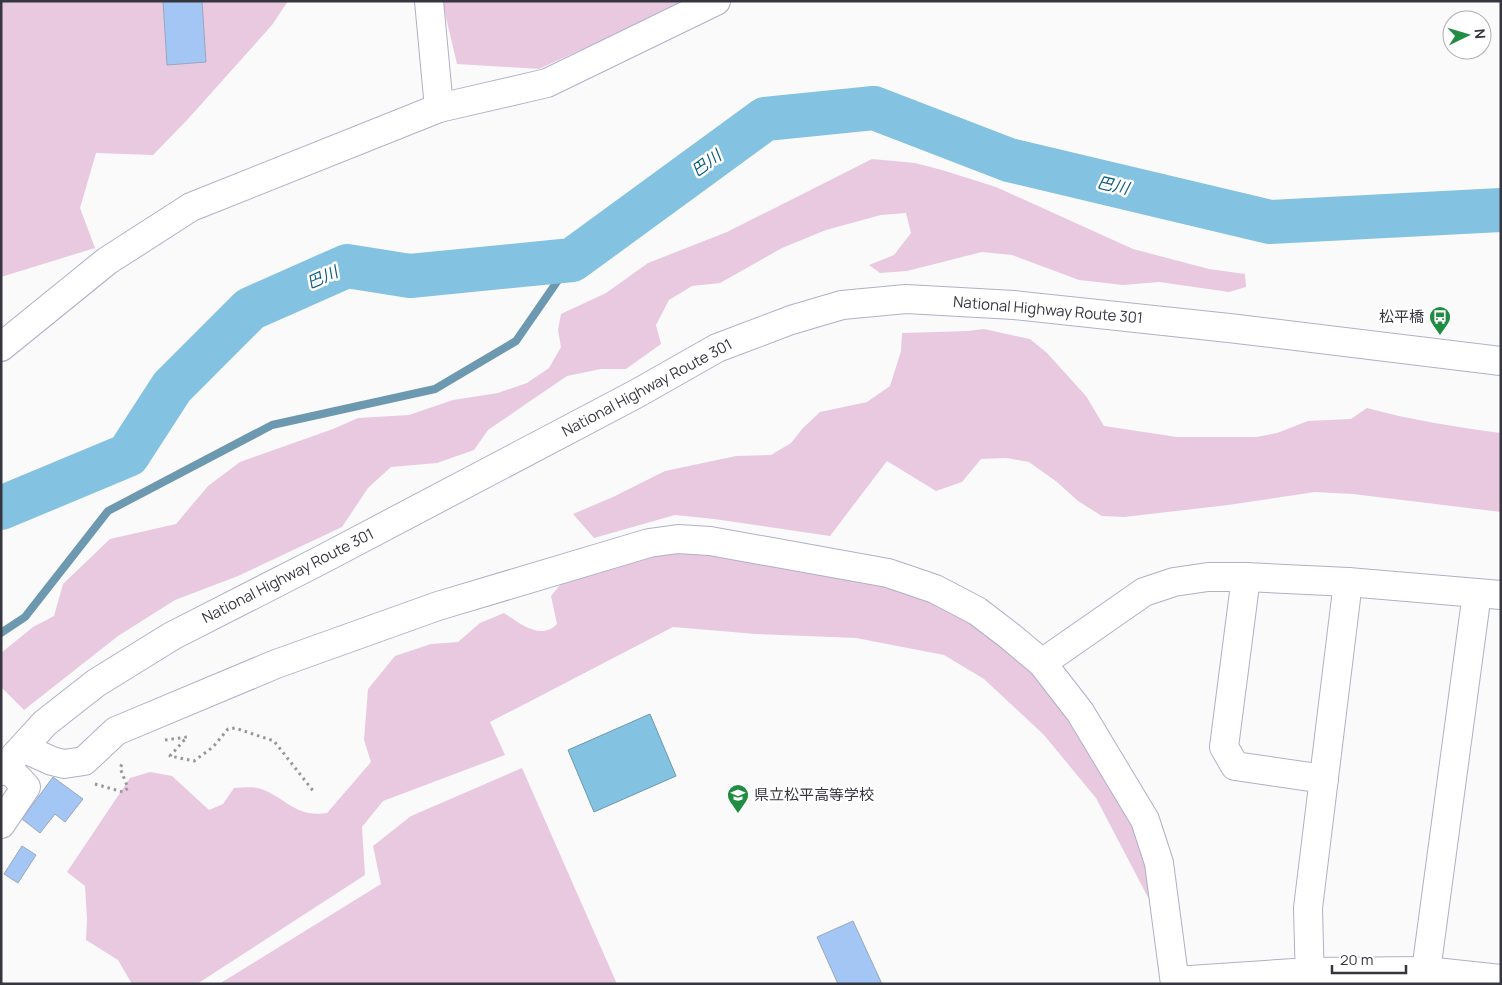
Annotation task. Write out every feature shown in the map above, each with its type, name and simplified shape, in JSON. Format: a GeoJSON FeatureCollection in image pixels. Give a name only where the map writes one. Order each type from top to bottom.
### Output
{"type":"FeatureCollection","features":[{"type":"Feature","properties":{"kind":"main road"},"geometry":{"type":"LineString","coordinates":[[429,1],[439,108]]}},
{"type":"Feature","properties":{"kind":"main road"},"geometry":{"type":"LineString","coordinates":[[1,347],[106,260],[191,207],[439,108],[547,83],[716,1]]}},
{"type":"Feature","properties":{"kind":"main road","name":"National Highway Route 301"},"geometry":{"type":"LineString","coordinates":[[10,762],[45,723],[96,683],[172,636],[310,566],[575,426],[717,348],[792,320],[842,305],[906,299],[1014,305],[1229,328],[1501,361]]}},
{"type":"Feature","properties":{"kind":"main road"},"geometry":{"type":"LineString","coordinates":[[10,762],[52,761],[64,764],[84,761],[116,731],[276,664],[438,606],[649,543],[678,539],[710,541],[878,571],[935,589],[977,611],[1011,636],[1042,663],[1080,712],[1145,820],[1160,863],[1175,982],[1310,978],[1426,971],[1501,979]]}},
{"type":"Feature","properties":{"kind":"main road"},"geometry":{"type":"LineString","coordinates":[[1042,663],[1144,592],[1174,582],[1208,577],[1246,577],[1348,582],[1489,594],[1426,971]]}},
{"type":"Feature","properties":{"kind":"main road"},"geometry":{"type":"LineString","coordinates":[[1246,577],[1224,747],[1235,766],[1324,779]]}},
{"type":"Feature","properties":{"kind":"main road"},"geometry":{"type":"LineString","coordinates":[[1310,978],[1308,908],[1348,582]]}},
{"type":"Feature","properties":{"kind":"main road"},"geometry":{"type":"LineString","coordinates":[[1,824],[26,787],[10,762]]}},
{"type":"Feature","properties":{"kind":"path"},"geometry":{"type":"LineString","coordinates":[[157,742],[187,736],[170,756],[194,761],[213,747],[228,729],[235,728],[274,741],[314,792]]}},
{"type":"Feature","properties":{"kind":"path"},"geometry":{"type":"LineString","coordinates":[[64,764],[73,778],[123,792],[128,788],[120,768],[125,759]]}},
{"type":"Feature","properties":{"kind":"shaded area"},"geometry":{"type":"Polygon","coordinates":[[[1,1],[288,1],[272,25],[188,119],[153,155],[96,153],[80,208],[95,248],[1,277],[1,1]]]}},
{"type":"Feature","properties":{"kind":"shaded area"},"geometry":{"type":"Polygon","coordinates":[[[442,1],[688,1],[539,69],[457,64],[442,1]]]}},
{"type":"Feature","properties":{"kind":"shaded area"},"geometry":{"type":"Polygon","coordinates":[[[872,159],[915,163],[996,187],[1133,249],[1209,269],[1245,274],[1246,287],[1229,292],[1159,282],[1123,285],[1079,280],[1012,255],[982,252],[907,271],[880,273],[869,265],[894,255],[911,233],[906,213],[881,215],[826,230],[782,248],[720,283],[692,286],[669,300],[656,325],[661,344],[626,369],[601,369],[567,376],[488,430],[474,450],[437,463],[391,467],[368,488],[342,527],[238,576],[175,600],[118,636],[24,710],[1,687],[1,653],[33,627],[54,616],[63,584],[110,539],[176,524],[208,486],[240,462],[333,429],[358,418],[409,415],[453,400],[498,393],[527,383],[549,368],[561,347],[558,330],[561,314],[606,293],[648,263],[727,232],[872,159]]]}},
{"type":"Feature","properties":{"kind":"shaded area"},"geometry":{"type":"Polygon","coordinates":[[[984,329],[1030,339],[1047,353],[1086,396],[1104,426],[1177,437],[1256,437],[1277,433],[1308,421],[1351,419],[1367,408],[1433,423],[1501,433],[1501,512],[1353,494],[1315,492],[1228,505],[1124,517],[1102,516],[1078,501],[1057,482],[1029,462],[1006,458],[981,459],[962,482],[936,491],[887,461],[830,536],[675,515],[594,538],[573,514],[613,497],[665,471],[736,456],[771,455],[791,443],[820,412],[867,402],[890,386],[901,351],[902,333],[984,329]]]}},
{"type":"Feature","properties":{"kind":"shaded area"},"geometry":{"type":"Polygon","coordinates":[[[682,548],[887,585],[936,600],[973,623],[1032,673],[1069,716],[1134,819],[1147,861],[1151,903],[1096,798],[1044,735],[984,679],[944,655],[856,638],[756,634],[673,627],[490,722],[505,755],[383,801],[362,827],[365,875],[197,984],[132,984],[118,960],[86,940],[85,886],[67,872],[130,778],[150,772],[172,776],[209,810],[223,804],[234,788],[251,787],[270,793],[307,813],[327,813],[371,762],[364,740],[368,689],[395,656],[431,644],[458,642],[480,623],[504,613],[530,629],[544,631],[551,629],[557,624],[551,596],[560,585],[574,578],[682,548]]]}},
{"type":"Feature","properties":{"kind":"shaded area"},"geometry":{"type":"Polygon","coordinates":[[[522,768],[617,984],[219,984],[381,884],[373,846],[411,816],[522,768]]]}},
{"type":"Feature","properties":{"kind":"water"},"geometry":{"type":"Polygon","coordinates":[[[650,714],[676,776],[594,812],[568,750],[650,714]]]}},
{"type":"Feature","properties":{"kind":"building"},"geometry":{"type":"Polygon","coordinates":[[[163,1],[202,1],[206,62],[167,65],[163,1]]]}},
{"type":"Feature","properties":{"kind":"building"},"geometry":{"type":"Polygon","coordinates":[[[53,777],[83,799],[65,822],[55,814],[40,833],[22,819],[53,777]]]}},
{"type":"Feature","properties":{"kind":"building"},"geometry":{"type":"Polygon","coordinates":[[[22,846],[36,855],[18,883],[4,874],[22,846]]]}},
{"type":"Feature","properties":{"kind":"building"},"geometry":{"type":"Polygon","coordinates":[[[853,921],[882,984],[838,984],[817,937],[853,921]]]}},
{"type":"Feature","properties":{"kind":"waterway","name":"巴川"},"geometry":{"type":"LineString","coordinates":[[1,508],[128,455],[172,387],[250,309],[347,266],[410,276],[572,260],[765,119],[874,108],[1009,160],[1270,222],[1501,210]]}},
{"type":"Feature","properties":{"kind":"waterway"},"geometry":{"type":"LineString","coordinates":[[1,633],[25,617],[108,511],[272,425],[435,389],[516,341],[572,260]]}},
{"type":"Feature","properties":{"kind":"place","name":"松平橋"},"geometry":{"type":"Point","coordinates":[1440,336]}},
{"type":"Feature","properties":{"kind":"place","name":"県立松平高等学校"},"geometry":{"type":"Point","coordinates":[738,814]}}]}
